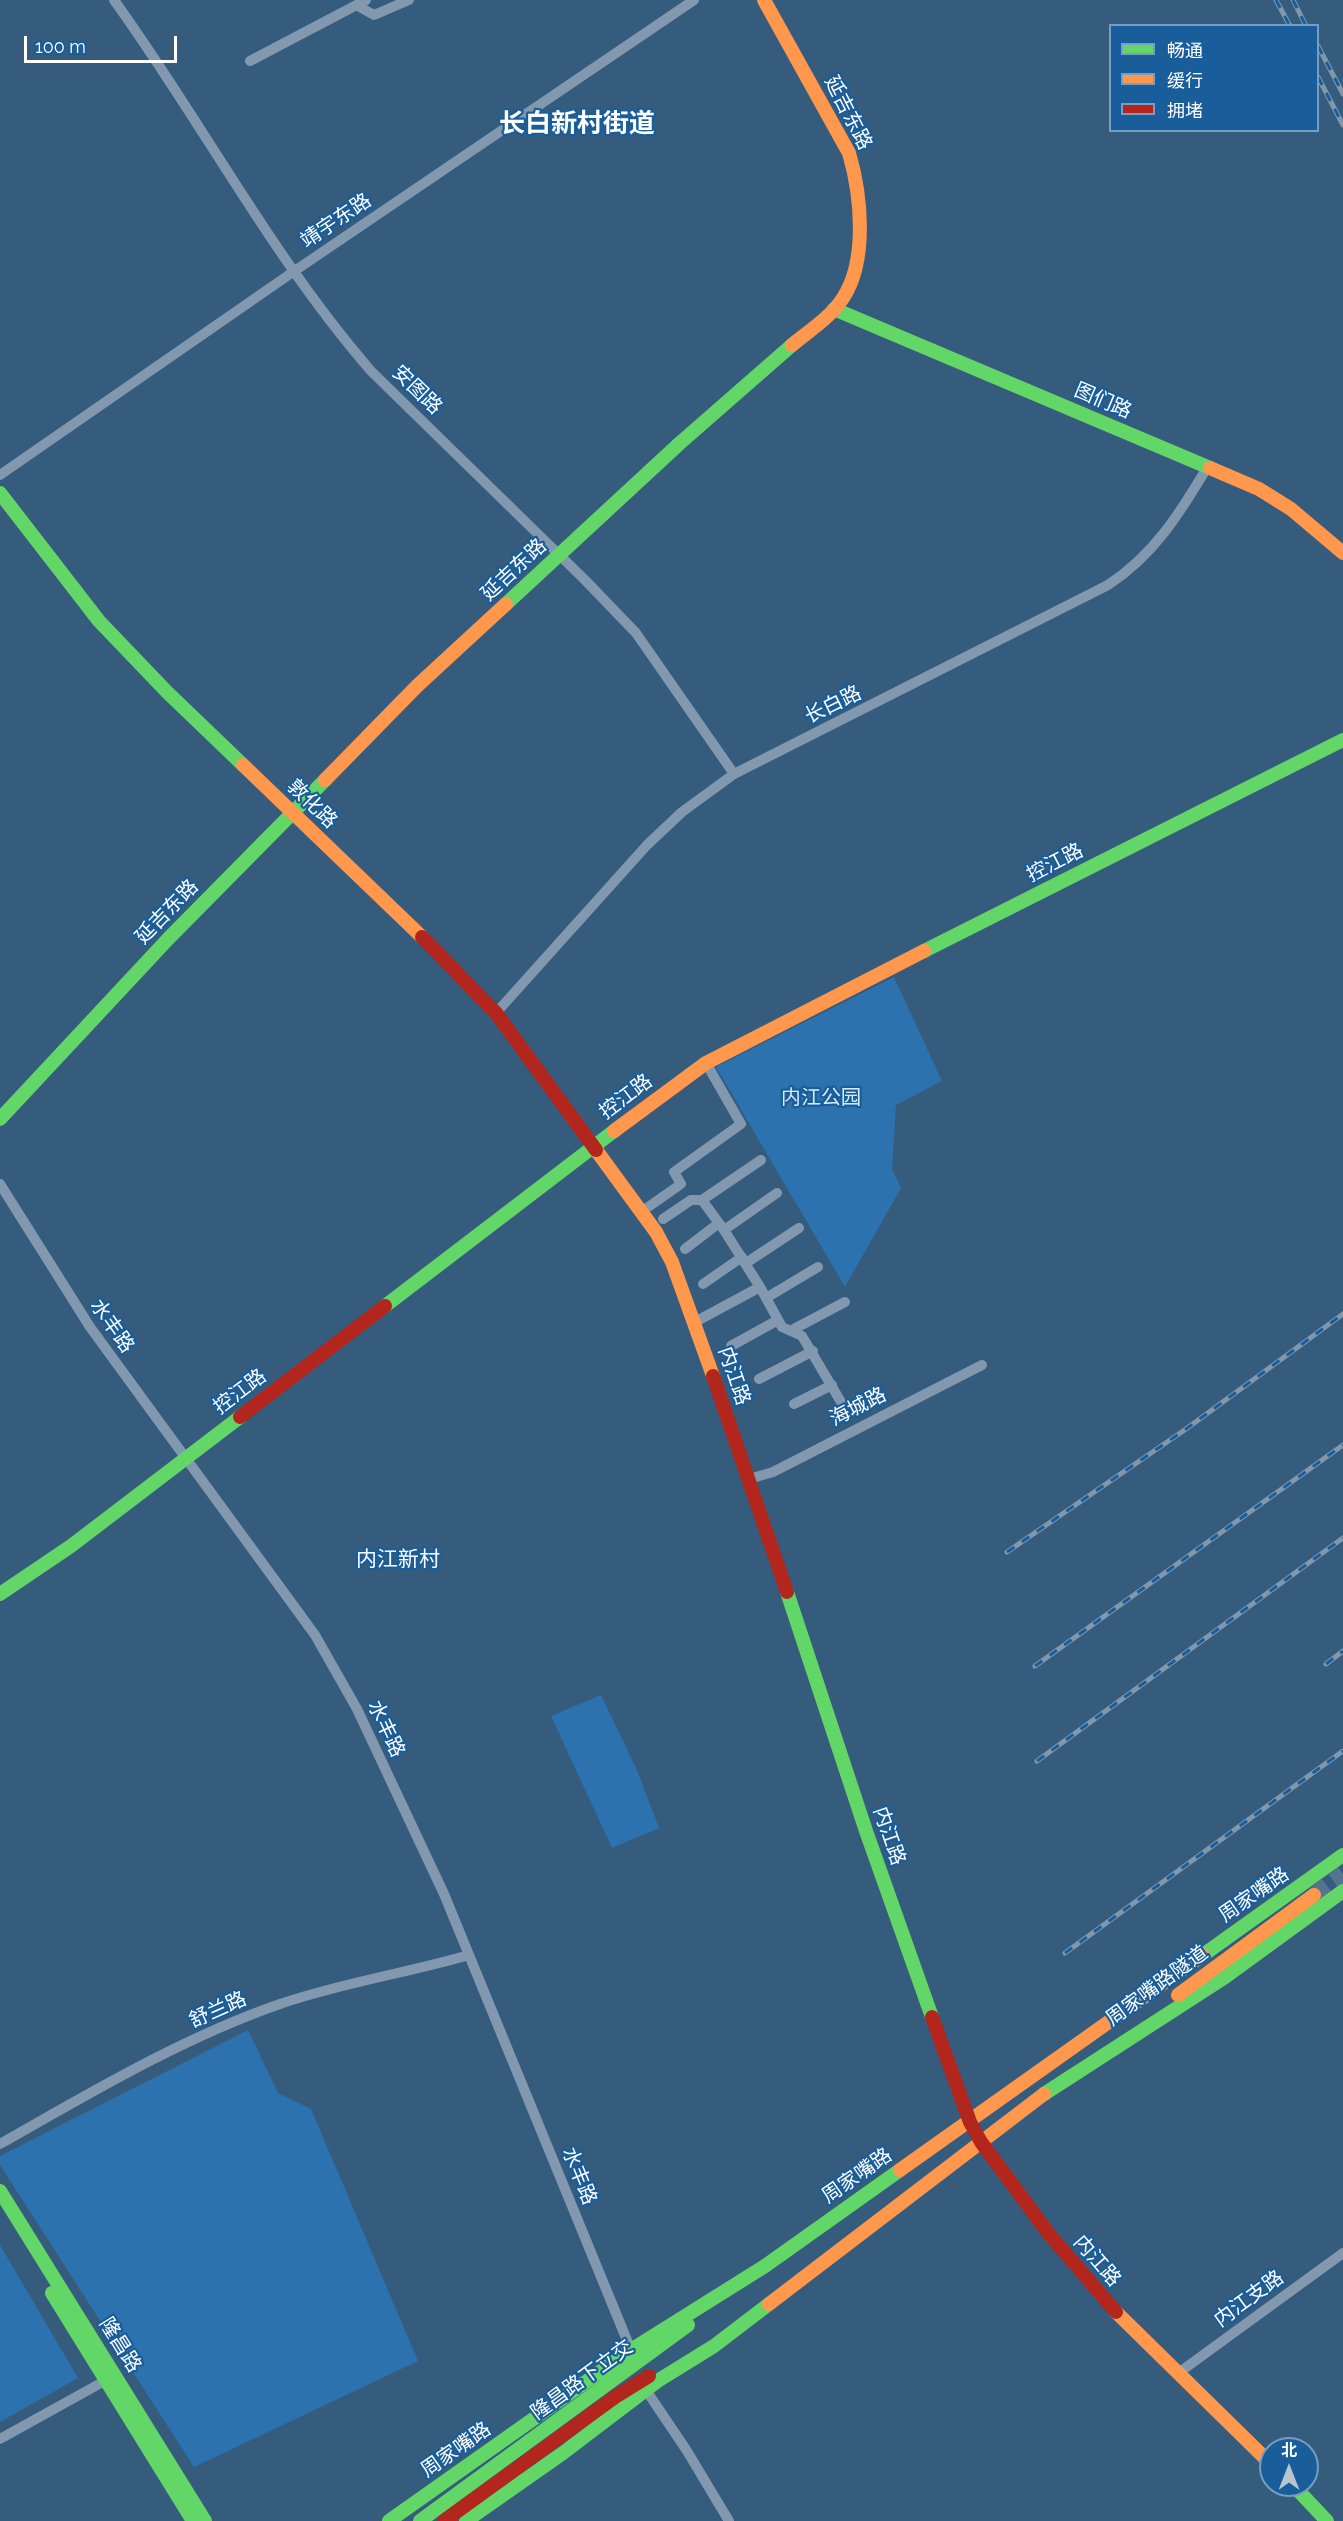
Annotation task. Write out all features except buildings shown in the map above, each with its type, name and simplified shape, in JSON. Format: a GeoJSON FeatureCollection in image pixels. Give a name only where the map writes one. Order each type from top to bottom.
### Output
{"type":"FeatureCollection","features":[{"type":"Feature","properties":{"kind":"main road","name":"延吉东路"},"geometry":{"type":"LineString","coordinates":[[0,1119],[168,939],[417,686],[680,443],[834,309],[844,297],[861,234],[860,199],[854,168],[840,135],[764,0]]}},
{"type":"Feature","properties":{"kind":"main road","name":"图们路"},"geometry":{"type":"LineString","coordinates":[[834,309],[1208,466],[1267,494],[1291,509],[1343,553]]}},
{"type":"Feature","properties":{"kind":"main road","name":"敦化路"},"geometry":{"type":"LineString","coordinates":[[0,493],[99,621],[167,692],[423,938],[496,1013],[594,1146]]}},
{"type":"Feature","properties":{"kind":"main road","name":"控江路"},"geometry":{"type":"LineString","coordinates":[[0,1594],[47,1564],[594,1146],[706,1064],[974,925],[1343,740]]}},
{"type":"Feature","properties":{"kind":"main road","name":"内江路"},"geometry":{"type":"LineString","coordinates":[[594,1146],[656,1232],[672,1262],[748,1479],[866,1832],[970,2122],[981,2143],[1079,2272],[1177,2374],[1259,2453]]}},
{"type":"Feature","properties":{"kind":"main road","name":"周家嘴路"},"geometry":{"type":"LineString","coordinates":[[388,2521],[631,2350],[765,2266],[1343,1856]]}},
{"type":"Feature","properties":{"kind":"main road"},"geometry":{"type":"LineString","coordinates":[[466,2521],[563,2453],[646,2390],[714,2346],[1052,2088],[1225,1977],[1343,1891]]}},
{"type":"Feature","properties":{"kind":"main road","name":"周家嘴路隧道"},"geometry":{"type":"LineString","coordinates":[[1052,2088],[1314,1895]]}},
{"type":"Feature","properties":{"kind":"main road","name":"隆昌路"},"geometry":{"type":"LineString","coordinates":[[0,2191],[193,2521]]}},
{"type":"Feature","properties":{"kind":"main road","name":"隆昌路"},"geometry":{"type":"LineString","coordinates":[[0,2209],[205,2521]]}},
{"type":"Feature","properties":{"kind":"main road","name":"隆昌路下立交"},"geometry":{"type":"LineString","coordinates":[[420,2521],[618,2378],[765,2266]]}},
{"type":"Feature","properties":{"kind":"main road","name":"隆昌路下立交"},"geometry":{"type":"LineString","coordinates":[[444,2521],[615,2397],[753,2315]]}},
{"type":"Feature","properties":{"kind":"main road"},"geometry":{"type":"LineString","coordinates":[[1304,2497],[1327,2521]]}},
{"type":"Feature","properties":{"kind":"street","name":"安图路"},"geometry":{"type":"LineString","coordinates":[[114,0],[293,272],[371,371],[585,580],[636,633],[734,774]]}},
{"type":"Feature","properties":{"kind":"street"},"geometry":{"type":"LineString","coordinates":[[250,61],[362,3],[374,15],[409,0]]}},
{"type":"Feature","properties":{"kind":"street","name":"靖宇东路"},"geometry":{"type":"LineString","coordinates":[[0,475],[293,272],[694,0]]}},
{"type":"Feature","properties":{"kind":"street","name":"长白路"},"geometry":{"type":"LineString","coordinates":[[496,1013],[647,844],[682,812],[734,774],[1108,585],[1133,569],[1156,544],[1208,466]]}},
{"type":"Feature","properties":{"kind":"street"},"geometry":{"type":"LineString","coordinates":[[641,1212],[681,1184],[674,1172],[741,1124],[706,1064]]}},
{"type":"Feature","properties":{"kind":"street"},"geometry":{"type":"LineString","coordinates":[[663,1219],[691,1200],[702,1200],[761,1160]]}},
{"type":"Feature","properties":{"kind":"street","name":"水丰路"},"geometry":{"type":"LineString","coordinates":[[0,1184],[90,1327],[315,1635],[337,1670],[434,1874],[631,2350]]}},
{"type":"Feature","properties":{"kind":"street"},"geometry":{"type":"LineString","coordinates":[[685,1249],[777,1193]]}},
{"type":"Feature","properties":{"kind":"street"},"geometry":{"type":"LineString","coordinates":[[702,1200],[744,1260],[782,1327],[802,1336],[842,1402]]}},
{"type":"Feature","properties":{"kind":"street"},"geometry":{"type":"LineString","coordinates":[[703,1284],[799,1228]]}},
{"type":"Feature","properties":{"kind":"street"},"geometry":{"type":"LineString","coordinates":[[766,1298],[818,1268]]}},
{"type":"Feature","properties":{"kind":"street"},"geometry":{"type":"LineString","coordinates":[[694,1322],[760,1287]]}},
{"type":"Feature","properties":{"kind":"street"},"geometry":{"type":"LineString","coordinates":[[792,1330],[844,1302]]}},
{"type":"Feature","properties":{"kind":"street"},"geometry":{"type":"LineString","coordinates":[[731,1346],[778,1320]]}},
{"type":"Feature","properties":{"kind":"street"},"geometry":{"type":"LineString","coordinates":[[759,1379],[813,1351]]}},
{"type":"Feature","properties":{"kind":"street","name":"海城路"},"geometry":{"type":"LineString","coordinates":[[748,1479],[773,1472],[982,1365]]}},
{"type":"Feature","properties":{"kind":"street"},"geometry":{"type":"LineString","coordinates":[[794,1404],[832,1385]]}},
{"type":"Feature","properties":{"kind":"street","name":"舒兰路"},"geometry":{"type":"LineString","coordinates":[[0,2144],[175,2049],[241,2018],[282,2003],[332,1989],[469,1955]]}},
{"type":"Feature","properties":{"kind":"street","name":"内江支路"},"geometry":{"type":"LineString","coordinates":[[1177,2374],[1343,2253]]}},
{"type":"Feature","properties":{"kind":"street"},"geometry":{"type":"LineString","coordinates":[[0,2439],[110,2377]]}},
{"type":"Feature","properties":{"kind":"street"},"geometry":{"type":"LineString","coordinates":[[646,2390],[687,2451],[729,2521]]}},
{"type":"Feature","properties":{"kind":"green space","name":"内江公园"},"geometry":{"type":"Polygon","coordinates":[[[894,977],[942,1081],[896,1105],[892,1169],[901,1188],[845,1287],[716,1067],[894,977]]]}},
{"type":"Feature","properties":{"kind":"green space"},"geometry":{"type":"Polygon","coordinates":[[[601,1695],[636,1768],[659,1828],[612,1848],[551,1716],[601,1695]]]}},
{"type":"Feature","properties":{"kind":"green space"},"geometry":{"type":"Polygon","coordinates":[[[248,2030],[278,2093],[311,2109],[418,2361],[194,2467],[0,2165],[0,2156],[248,2030]]]}},
{"type":"Feature","properties":{"kind":"green space"},"geometry":{"type":"Polygon","coordinates":[[[0,2245],[78,2378],[0,2422],[0,2245]]]}},
{"type":"Feature","properties":{"kind":"tunnel"},"geometry":{"type":"LineString","coordinates":[[1314,1895],[1343,1874]]}},
{"type":"Feature","properties":{"kind":"railway"},"geometry":{"type":"LineString","coordinates":[[1276,0],[1289,24]]}},
{"type":"Feature","properties":{"kind":"railway"},"geometry":{"type":"LineString","coordinates":[[1293,0],[1305,24]]}},
{"type":"Feature","properties":{"kind":"railway"},"geometry":{"type":"LineString","coordinates":[[1319,48],[1343,94]]}},
{"type":"Feature","properties":{"kind":"railway"},"geometry":{"type":"LineString","coordinates":[[1319,79],[1343,125]]}},
{"type":"Feature","properties":{"kind":"railway"},"geometry":{"type":"LineString","coordinates":[[1007,1552],[1186,1429],[1343,1314]]}},
{"type":"Feature","properties":{"kind":"railway"},"geometry":{"type":"LineString","coordinates":[[1035,1666],[1343,1445]]}},
{"type":"Feature","properties":{"kind":"railway"},"geometry":{"type":"LineString","coordinates":[[1037,1761],[1343,1538]]}},
{"type":"Feature","properties":{"kind":"railway"},"geometry":{"type":"LineString","coordinates":[[1326,1664],[1343,1651]]}},
{"type":"Feature","properties":{"kind":"railway"},"geometry":{"type":"LineString","coordinates":[[1065,1953],[1343,1751]]}},
{"type":"Feature","properties":{"kind":"traffic: fast"},"geometry":{"type":"LineString","coordinates":[[834,309],[1210,468]]}},
{"type":"Feature","properties":{"kind":"traffic: fast"},"geometry":{"type":"LineString","coordinates":[[506,604],[680,443],[792,345]]}},
{"type":"Feature","properties":{"kind":"traffic: fast"},"geometry":{"type":"LineString","coordinates":[[0,493],[99,621],[167,692],[243,765]]}},
{"type":"Feature","properties":{"kind":"traffic: fast"},"geometry":{"type":"LineString","coordinates":[[924,951],[1343,740]]}},
{"type":"Feature","properties":{"kind":"traffic: fast"},"geometry":{"type":"LineString","coordinates":[[0,1119],[168,939],[325,780]]}},
{"type":"Feature","properties":{"kind":"traffic: fast"},"geometry":{"type":"LineString","coordinates":[[385,1306],[614,1131]]}},
{"type":"Feature","properties":{"kind":"traffic: fast"},"geometry":{"type":"LineString","coordinates":[[0,1594],[71,1546],[240,1417]]}},
{"type":"Feature","properties":{"kind":"traffic: fast"},"geometry":{"type":"LineString","coordinates":[[787,1592],[866,1831],[932,2017]]}},
{"type":"Feature","properties":{"kind":"traffic: fast"},"geometry":{"type":"LineString","coordinates":[[1203,1955],[1343,1855]]}},
{"type":"Feature","properties":{"kind":"traffic: fast"},"geometry":{"type":"LineString","coordinates":[[1044,2094],[1225,1977],[1343,1891]]}},
{"type":"Feature","properties":{"kind":"traffic: fast"},"geometry":{"type":"LineString","coordinates":[[389,2521],[631,2350],[765,2266],[900,2170]]}},
{"type":"Feature","properties":{"kind":"traffic: fast"},"geometry":{"type":"LineString","coordinates":[[0,2191],[205,2521]]}},
{"type":"Feature","properties":{"kind":"traffic: fast"},"geometry":{"type":"LineString","coordinates":[[52,2293],[193,2521]]}},
{"type":"Feature","properties":{"kind":"traffic: fast"},"geometry":{"type":"LineString","coordinates":[[466,2521],[563,2453],[659,2380],[714,2346],[769,2304]]}},
{"type":"Feature","properties":{"kind":"traffic: fast"},"geometry":{"type":"LineString","coordinates":[[420,2521],[688,2325]]}},
{"type":"Feature","properties":{"kind":"traffic: fast"},"geometry":{"type":"LineString","coordinates":[[1304,2497],[1327,2521]]}},
{"type":"Feature","properties":{"kind":"traffic: slow"},"geometry":{"type":"LineString","coordinates":[[764,0],[849,153],[859,207],[859,246],[851,283],[843,298],[832,311],[792,345]]}},
{"type":"Feature","properties":{"kind":"traffic: slow"},"geometry":{"type":"LineString","coordinates":[[1210,468],[1259,489],[1291,509],[1343,553]]}},
{"type":"Feature","properties":{"kind":"traffic: slow"},"geometry":{"type":"LineString","coordinates":[[325,780],[417,686],[506,604]]}},
{"type":"Feature","properties":{"kind":"traffic: slow"},"geometry":{"type":"LineString","coordinates":[[243,765],[422,937]]}},
{"type":"Feature","properties":{"kind":"traffic: slow"},"geometry":{"type":"LineString","coordinates":[[614,1131],[706,1063],[924,951]]}},
{"type":"Feature","properties":{"kind":"traffic: slow"},"geometry":{"type":"LineString","coordinates":[[596,1150],[656,1232],[672,1262],[713,1376]]}},
{"type":"Feature","properties":{"kind":"traffic: slow"},"geometry":{"type":"LineString","coordinates":[[1178,1995],[1314,1895]]}},
{"type":"Feature","properties":{"kind":"traffic: slow"},"geometry":{"type":"LineString","coordinates":[[900,2170],[1203,1955]]}},
{"type":"Feature","properties":{"kind":"traffic: slow"},"geometry":{"type":"LineString","coordinates":[[769,2304],[1044,2094]]}},
{"type":"Feature","properties":{"kind":"traffic: slow"},"geometry":{"type":"LineString","coordinates":[[1116,2312],[1259,2452]]}},
{"type":"Feature","properties":{"kind":"traffic: jam"},"geometry":{"type":"LineString","coordinates":[[422,937],[496,1013],[596,1150]]}},
{"type":"Feature","properties":{"kind":"traffic: jam"},"geometry":{"type":"LineString","coordinates":[[240,1417],[385,1306]]}},
{"type":"Feature","properties":{"kind":"traffic: jam"},"geometry":{"type":"LineString","coordinates":[[713,1376],[787,1592]]}},
{"type":"Feature","properties":{"kind":"traffic: jam"},"geometry":{"type":"LineString","coordinates":[[932,2017],[970,2122],[981,2142],[1049,2234],[1116,2312]]}},
{"type":"Feature","properties":{"kind":"traffic: jam"},"geometry":{"type":"LineString","coordinates":[[444,2521],[615,2397],[649,2376]]}},
{"type":"Feature","properties":{"kind":"district","name":"长白新村街道"},"geometry":{"type":"Point","coordinates":[577,124]}},
{"type":"Feature","properties":{"kind":"district","name":"内江新村"},"geometry":{"type":"Point","coordinates":[398,1560]}}]}
